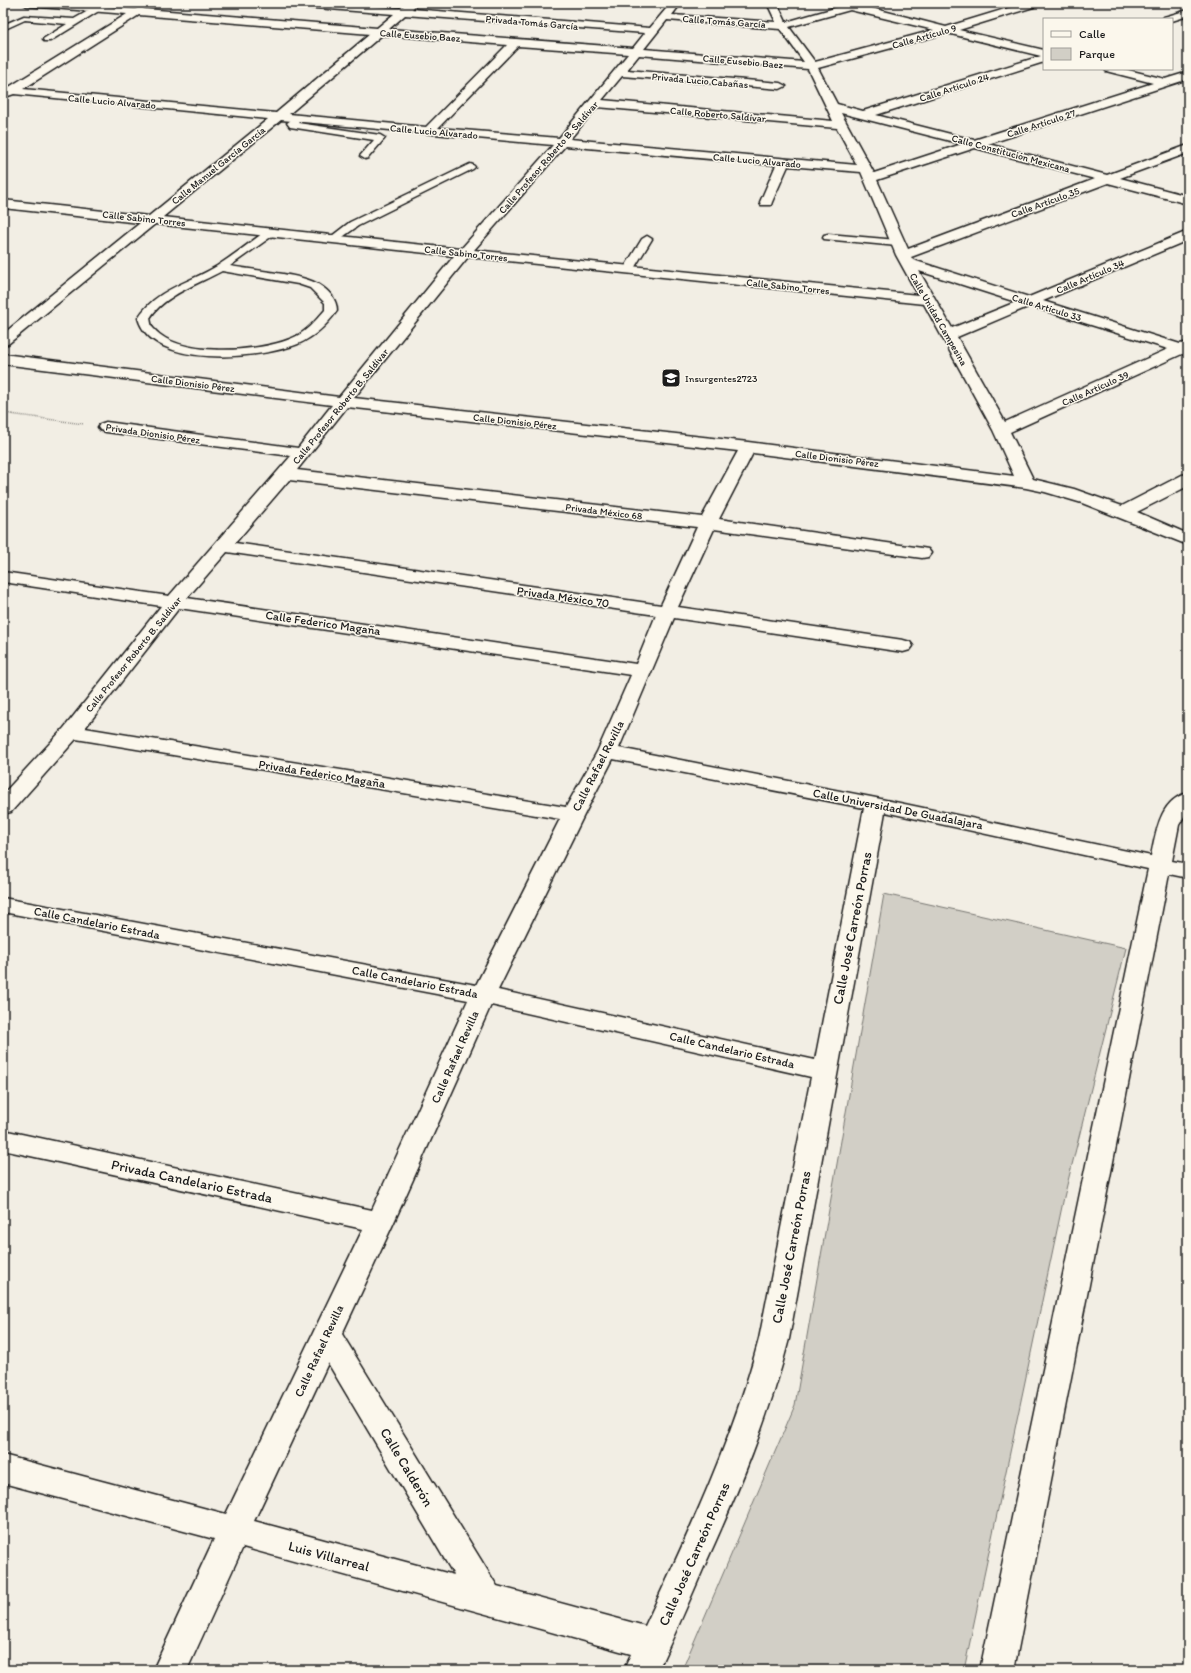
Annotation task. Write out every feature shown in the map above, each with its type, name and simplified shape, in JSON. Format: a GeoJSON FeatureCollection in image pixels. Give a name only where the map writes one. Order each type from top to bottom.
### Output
{"type":"FeatureCollection","features":[{"type":"Feature","properties":{"kind":"street","name":"Calle Eusebio Baez"},"geometry":{"type":"LineString","coordinates":[[27,3],[812,66]]}},
{"type":"Feature","properties":{"kind":"street"},"geometry":{"type":"LineString","coordinates":[[6,93],[151,3]]}},
{"type":"Feature","properties":{"kind":"street","name":"Privada Tomás García"},"geometry":{"type":"LineString","coordinates":[[290,3],[654,31]]}},
{"type":"Feature","properties":{"kind":"street","name":"Calle Manuel García García"},"geometry":{"type":"LineString","coordinates":[[3,341],[278,117],[413,3]]}},
{"type":"Feature","properties":{"kind":"street","name":"Calle Profesor Roberto B. Saldívar"},"geometry":{"type":"LineString","coordinates":[[4,805],[71,732],[174,601],[285,474],[464,254],[562,142],[676,3]]}},
{"type":"Feature","properties":{"kind":"street","name":"Calle Unidad Campesina"},"geometry":{"type":"LineString","coordinates":[[772,3],[783,26],[812,66],[841,125],[868,173],[902,254],[949,334],[1001,430],[1026,482]]}},
{"type":"Feature","properties":{"kind":"street"},"geometry":{"type":"LineString","coordinates":[[834,3],[1043,53]]}},
{"type":"Feature","properties":{"kind":"street"},"geometry":{"type":"LineString","coordinates":[[783,26],[863,3]]}},
{"type":"Feature","properties":{"kind":"street","name":"Calle Artículo 9"},"geometry":{"type":"LineString","coordinates":[[812,66],[946,30],[1036,3]]}},
{"type":"Feature","properties":{"kind":"street"},"geometry":{"type":"LineString","coordinates":[[1171,18],[1188,13]]}},
{"type":"Feature","properties":{"kind":"street","name":"Calle Tomás García"},"geometry":{"type":"LineString","coordinates":[[664,17],[783,26]]}},
{"type":"Feature","properties":{"kind":"street"},"geometry":{"type":"LineString","coordinates":[[428,131],[516,42]]}},
{"type":"Feature","properties":{"kind":"street","name":"Calle Artículo 24"},"geometry":{"type":"LineString","coordinates":[[864,115],[1043,58]]}},
{"type":"Feature","properties":{"kind":"street"},"geometry":{"type":"LineString","coordinates":[[1114,70],[1188,88]]}},
{"type":"Feature","properties":{"kind":"street","name":"Privada Lucio Cabañas"},"geometry":{"type":"LineString","coordinates":[[620,73],[780,86]]}},
{"type":"Feature","properties":{"kind":"street","name":"Calle Artículo 27"},"geometry":{"type":"LineString","coordinates":[[868,173],[977,144],[1188,75]]}},
{"type":"Feature","properties":{"kind":"street","name":"Calle Lucio Alvarado"},"geometry":{"type":"LineString","coordinates":[[6,93],[783,162],[868,173]]}},
{"type":"Feature","properties":{"kind":"street","name":"Calle Roberto Saldívar"},"geometry":{"type":"LineString","coordinates":[[594,104],[841,125]]}},
{"type":"Feature","properties":{"kind":"street","name":"Calle Constitución Mexicana"},"geometry":{"type":"LineString","coordinates":[[833,108],[977,144],[1188,200]]}},
{"type":"Feature","properties":{"kind":"street","name":"Calle Artículo 35"},"geometry":{"type":"LineString","coordinates":[[902,254],[1108,179],[1188,148]]}},
{"type":"Feature","properties":{"kind":"street"},"geometry":{"type":"LineString","coordinates":[[766,202],[783,162]]}},
{"type":"Feature","properties":{"kind":"street","name":"Calle Sabino Torres"},"geometry":{"type":"LineString","coordinates":[[3,204],[464,254],[929,300]]}},
{"type":"Feature","properties":{"kind":"street","name":"Calle Artículo 34"},"geometry":{"type":"LineString","coordinates":[[949,334],[1188,235]]}},
{"type":"Feature","properties":{"kind":"street","name":"Calle Artículo 33"},"geometry":{"type":"LineString","coordinates":[[902,254],[1029,301],[1186,349]]}},
{"type":"Feature","properties":{"kind":"street","name":"Calle Artículo 39"},"geometry":{"type":"LineString","coordinates":[[1001,430],[1186,349]]}},
{"type":"Feature","properties":{"kind":"street","name":"Calle Dionisio Pérez"},"geometry":{"type":"LineString","coordinates":[[3,359],[344,402],[748,447],[1026,482]]}},
{"type":"Feature","properties":{"kind":"street","name":"Privada Dionisio Pérez"},"geometry":{"type":"LineString","coordinates":[[106,426],[302,453]]}},
{"type":"Feature","properties":{"kind":"street","name":"Calle Rafael Revilla"},"geometry":{"type":"LineString","coordinates":[[170,1670],[234,1530],[380,1222],[483,995],[573,815],[607,752],[644,671],[667,612],[708,523],[748,447]]}},
{"type":"Feature","properties":{"kind":"street","name":"Privada México 68"},"geometry":{"type":"LineString","coordinates":[[285,474],[708,523],[922,553]]}},
{"type":"Feature","properties":{"kind":"street"},"geometry":{"type":"LineString","coordinates":[[1122,513],[1188,479]]}},
{"type":"Feature","properties":{"kind":"street"},"geometry":{"type":"LineString","coordinates":[[1026,482],[1060,490],[1188,540]]}},
{"type":"Feature","properties":{"kind":"street","name":"Privada México 70"},"geometry":{"type":"LineString","coordinates":[[222,546],[904,646]]}},
{"type":"Feature","properties":{"kind":"street","name":"Calle Federico Magaña"},"geometry":{"type":"LineString","coordinates":[[3,577],[644,671]]}},
{"type":"Feature","properties":{"kind":"street","name":"Privada Federico Magaña"},"geometry":{"type":"LineString","coordinates":[[71,732],[573,815]]}},
{"type":"Feature","properties":{"kind":"street","name":"Calle Universidad De Guadalajara"},"geometry":{"type":"LineString","coordinates":[[607,752],[876,804],[1188,871]]}},
{"type":"Feature","properties":{"kind":"street"},"geometry":{"type":"LineString","coordinates":[[997,1670],[1168,824],[1174,812],[1181,803],[1188,798]]}},
{"type":"Feature","properties":{"kind":"street","name":"Calle José Carreón Porras"},"geometry":{"type":"LineString","coordinates":[[648,1657],[733,1468],[765,1378],[774,1339],[876,804]]}},
{"type":"Feature","properties":{"kind":"street","name":"Calle Candelario Estrada"},"geometry":{"type":"LineString","coordinates":[[3,905],[483,995],[825,1071]]}},
{"type":"Feature","properties":{"kind":"street","name":"Privada Candelario Estrada"},"geometry":{"type":"LineString","coordinates":[[3,1140],[380,1222]]}},
{"type":"Feature","properties":{"kind":"street","name":"Calle Calderón"},"geometry":{"type":"LineString","coordinates":[[327,1335],[486,1598]]}},
{"type":"Feature","properties":{"kind":"street","name":"Luis Villarreal"},"geometry":{"type":"LineString","coordinates":[[3,1469],[486,1598],[648,1657]]}},
{"type":"Feature","properties":{"kind":"lane"},"geometry":{"type":"LineString","coordinates":[[47,39],[98,9]]}},
{"type":"Feature","properties":{"kind":"lane"},"geometry":{"type":"LineString","coordinates":[[3,28],[24,18],[76,22]]}},
{"type":"Feature","properties":{"kind":"lane"},"geometry":{"type":"LineString","coordinates":[[297,119],[292,124],[293,125],[380,138],[365,156]]}},
{"type":"Feature","properties":{"kind":"lane"},"geometry":{"type":"LineString","coordinates":[[333,239],[354,224],[470,167]]}},
{"type":"Feature","properties":{"kind":"lane"},"geometry":{"type":"LineString","coordinates":[[221,268],[300,282],[314,286],[325,295],[331,303],[331,311],[310,333],[290,343],[237,353],[212,353],[185,350],[167,344],[149,332],[144,318],[150,308],[164,297],[221,268],[271,232]]}},
{"type":"Feature","properties":{"kind":"lane"},"geometry":{"type":"LineString","coordinates":[[828,237],[902,254]]}},
{"type":"Feature","properties":{"kind":"lane"},"geometry":{"type":"LineString","coordinates":[[628,270],[647,240]]}},
{"type":"Feature","properties":{"kind":"path","name":"Privada Dionisio Pérez"},"geometry":{"type":"LineString","coordinates":[[3,413],[106,426]]}},
{"type":"Feature","properties":{"kind":"green space"},"geometry":{"type":"Polygon","coordinates":[[[884,894],[1126,948],[1064,1197],[964,1670],[682,1670],[795,1405],[884,894]]]}},
{"type":"Feature","properties":{"kind":"place","name":"Insurgentes2723"},"geometry":{"type":"Point","coordinates":[671,378]}}]}
